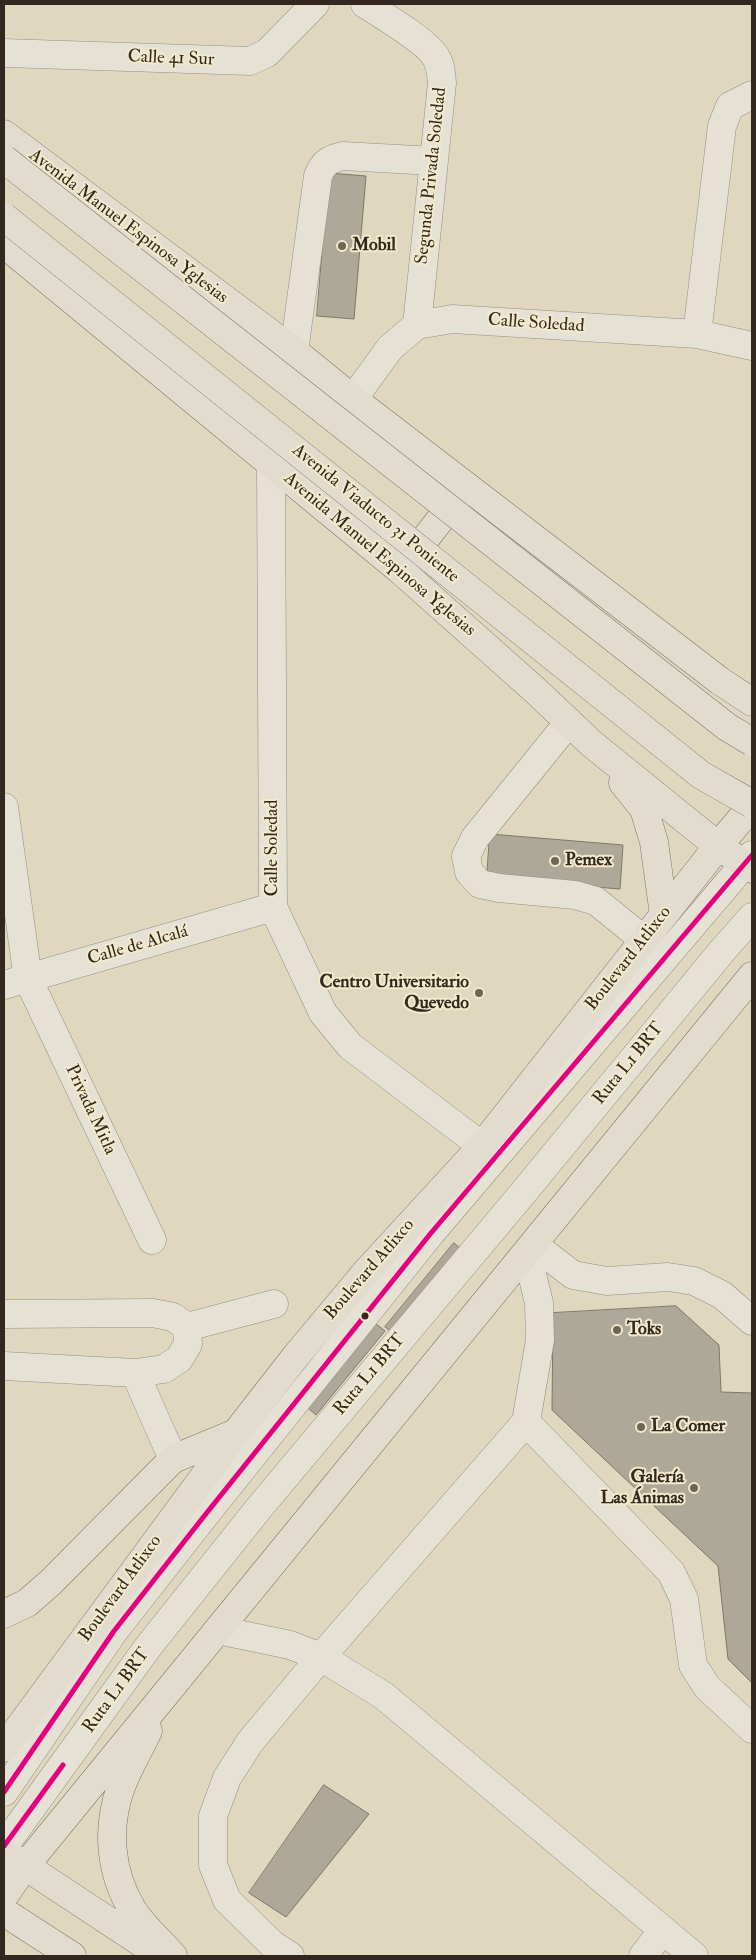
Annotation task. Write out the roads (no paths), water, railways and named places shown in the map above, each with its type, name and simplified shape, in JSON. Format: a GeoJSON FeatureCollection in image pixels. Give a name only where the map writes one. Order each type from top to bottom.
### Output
{"type":"FeatureCollection","features":[{"type":"Feature","properties":{"kind":"main road","name":"Avenida Manuel Espinosa Yglesias"},"geometry":{"type":"LineString","coordinates":[[4,134],[294,351],[353,399],[720,681],[752,702]]}},
{"type":"Feature","properties":{"kind":"main road"},"geometry":{"type":"LineString","coordinates":[[4,160],[727,727],[752,742]]}},
{"type":"Feature","properties":{"kind":"main road","name":"Avenida Viaducto 31 Poniente"},"geometry":{"type":"LineString","coordinates":[[4,217],[701,775],[752,805]]}},
{"type":"Feature","properties":{"kind":"main road","name":"Avenida Manuel Espinosa Yglesias"},"geometry":{"type":"LineString","coordinates":[[5,248],[400,570],[536,690],[592,744],[718,846],[750,863]]}},
{"type":"Feature","properties":{"kind":"main road"},"geometry":{"type":"LineString","coordinates":[[400,570],[466,486]]}},
{"type":"Feature","properties":{"kind":"main road"},"geometry":{"type":"LineString","coordinates":[[592,744],[644,809],[654,842],[664,915]]}},
{"type":"Feature","properties":{"kind":"main road","name":"Boulevard Atlixco"},"geometry":{"type":"LineString","coordinates":[[4,1748],[236,1433],[296,1356],[367,1271],[482,1146],[752,805]]}},
{"type":"Feature","properties":{"kind":"main road"},"geometry":{"type":"LineString","coordinates":[[4,1896],[14,1859],[166,1693],[752,976]]}},
{"type":"Feature","properties":{"kind":"main road"},"geometry":{"type":"LineString","coordinates":[[720,1016],[752,1000]]}},
{"type":"Feature","properties":{"kind":"main road"},"geometry":{"type":"LineString","coordinates":[[4,1614],[27,1603],[51,1582],[173,1459],[236,1433]]}},
{"type":"Feature","properties":{"kind":"main road"},"geometry":{"type":"LineString","coordinates":[[166,1693],[121,1787],[112,1822],[112,1857],[120,1886],[133,1911],[172,1956]]}},
{"type":"Feature","properties":{"kind":"main road"},"geometry":{"type":"LineString","coordinates":[[14,1859],[163,1956]]}},
{"type":"Feature","properties":{"kind":"main road"},"geometry":{"type":"LineString","coordinates":[[4,1912],[72,1956]]}},
{"type":"Feature","properties":{"kind":"street","name":"Calle 41 Sur"},"geometry":{"type":"LineString","coordinates":[[4,53],[250,61],[267,53],[315,4]]}},
{"type":"Feature","properties":{"kind":"street","name":"Segunda Privada Soledad"},"geometry":{"type":"LineString","coordinates":[[365,4],[425,45],[435,55],[441,68],[442,82],[417,325]]}},
{"type":"Feature","properties":{"kind":"street"},"geometry":{"type":"LineString","coordinates":[[697,334],[722,126],[741,100]]}},
{"type":"Feature","properties":{"kind":"street"},"geometry":{"type":"LineString","coordinates":[[294,351],[318,176],[322,166],[331,158],[343,156],[434,161]]}},
{"type":"Feature","properties":{"kind":"street","name":"Calle Soledad"},"geometry":{"type":"LineString","coordinates":[[417,325],[452,319],[697,334],[752,346]]}},
{"type":"Feature","properties":{"kind":"street"},"geometry":{"type":"LineString","coordinates":[[353,399],[390,348],[417,325]]}},
{"type":"Feature","properties":{"kind":"street","name":"Calle Soledad"},"geometry":{"type":"LineString","coordinates":[[271,464],[273,907],[323,1013],[350,1046],[482,1146]]}},
{"type":"Feature","properties":{"kind":"street"},"geometry":{"type":"LineString","coordinates":[[569,722],[475,838],[466,856],[468,872],[480,884],[499,888],[575,895],[596,902],[644,940]]}},
{"type":"Feature","properties":{"kind":"street","name":"Privada Mitla"},"geometry":{"type":"LineString","coordinates":[[4,807],[16,982],[152,1240]]}},
{"type":"Feature","properties":{"kind":"street","name":"Ruta L1 BRT"},"geometry":{"type":"LineString","coordinates":[[4,1792],[114,1631],[431,1233],[750,863]]}},
{"type":"Feature","properties":{"kind":"street","name":"Calle de Alcalá"},"geometry":{"type":"LineString","coordinates":[[16,982],[273,907]]}},
{"type":"Feature","properties":{"kind":"street","name":"Ruta L1 BRT"},"geometry":{"type":"LineString","coordinates":[[4,1846],[148,1647],[259,1508],[752,917]]}},
{"type":"Feature","properties":{"kind":"street"},"geometry":{"type":"LineString","coordinates":[[530,1249],[573,1275],[606,1281],[668,1277],[694,1281],[722,1295],[752,1321]]}},
{"type":"Feature","properties":{"kind":"street"},"geometry":{"type":"LineString","coordinates":[[290,1956],[273,1945],[227,1900],[213,1865],[213,1816],[227,1778],[250,1742],[321,1657],[526,1422],[540,1340],[539,1302],[530,1249]]}},
{"type":"Feature","properties":{"kind":"street"},"geometry":{"type":"LineString","coordinates":[[187,1327],[274,1304]]}},
{"type":"Feature","properties":{"kind":"street"},"geometry":{"type":"LineString","coordinates":[[4,1314],[154,1313],[173,1317],[187,1327]]}},
{"type":"Feature","properties":{"kind":"street"},"geometry":{"type":"LineString","coordinates":[[4,1366],[136,1373],[164,1369],[179,1359],[188,1344],[187,1327]]}},
{"type":"Feature","properties":{"kind":"street"},"geometry":{"type":"LineString","coordinates":[[136,1373],[173,1459]]}},
{"type":"Feature","properties":{"kind":"street"},"geometry":{"type":"LineString","coordinates":[[526,1422],[672,1572],[684,1599],[693,1665],[706,1687],[752,1729]]}},
{"type":"Feature","properties":{"kind":"street"},"geometry":{"type":"LineString","coordinates":[[218,1630],[290,1645],[321,1657],[384,1696],[694,1956]]}},
{"type":"Feature","properties":{"kind":"street"},"geometry":{"type":"LineString","coordinates":[[643,1956],[663,1930]]}},
{"type":"Feature","properties":{"kind":"place","name":"Mobil"},"geometry":{"type":"Point","coordinates":[342,246]}},
{"type":"Feature","properties":{"kind":"place","name":"Pemex"},"geometry":{"type":"Point","coordinates":[555,861]}},
{"type":"Feature","properties":{"kind":"place","name":"Centro Universitario Quevedo"},"geometry":{"type":"Point","coordinates":[479,993]}},
{"type":"Feature","properties":{"kind":"place","name":"Toks"},"geometry":{"type":"Point","coordinates":[617,1330]}},
{"type":"Feature","properties":{"kind":"place","name":"La Comer"},"geometry":{"type":"Point","coordinates":[641,1427]}},
{"type":"Feature","properties":{"kind":"place","name":"Galería Las Ánimas"},"geometry":{"type":"Point","coordinates":[694,1488]}}]}
